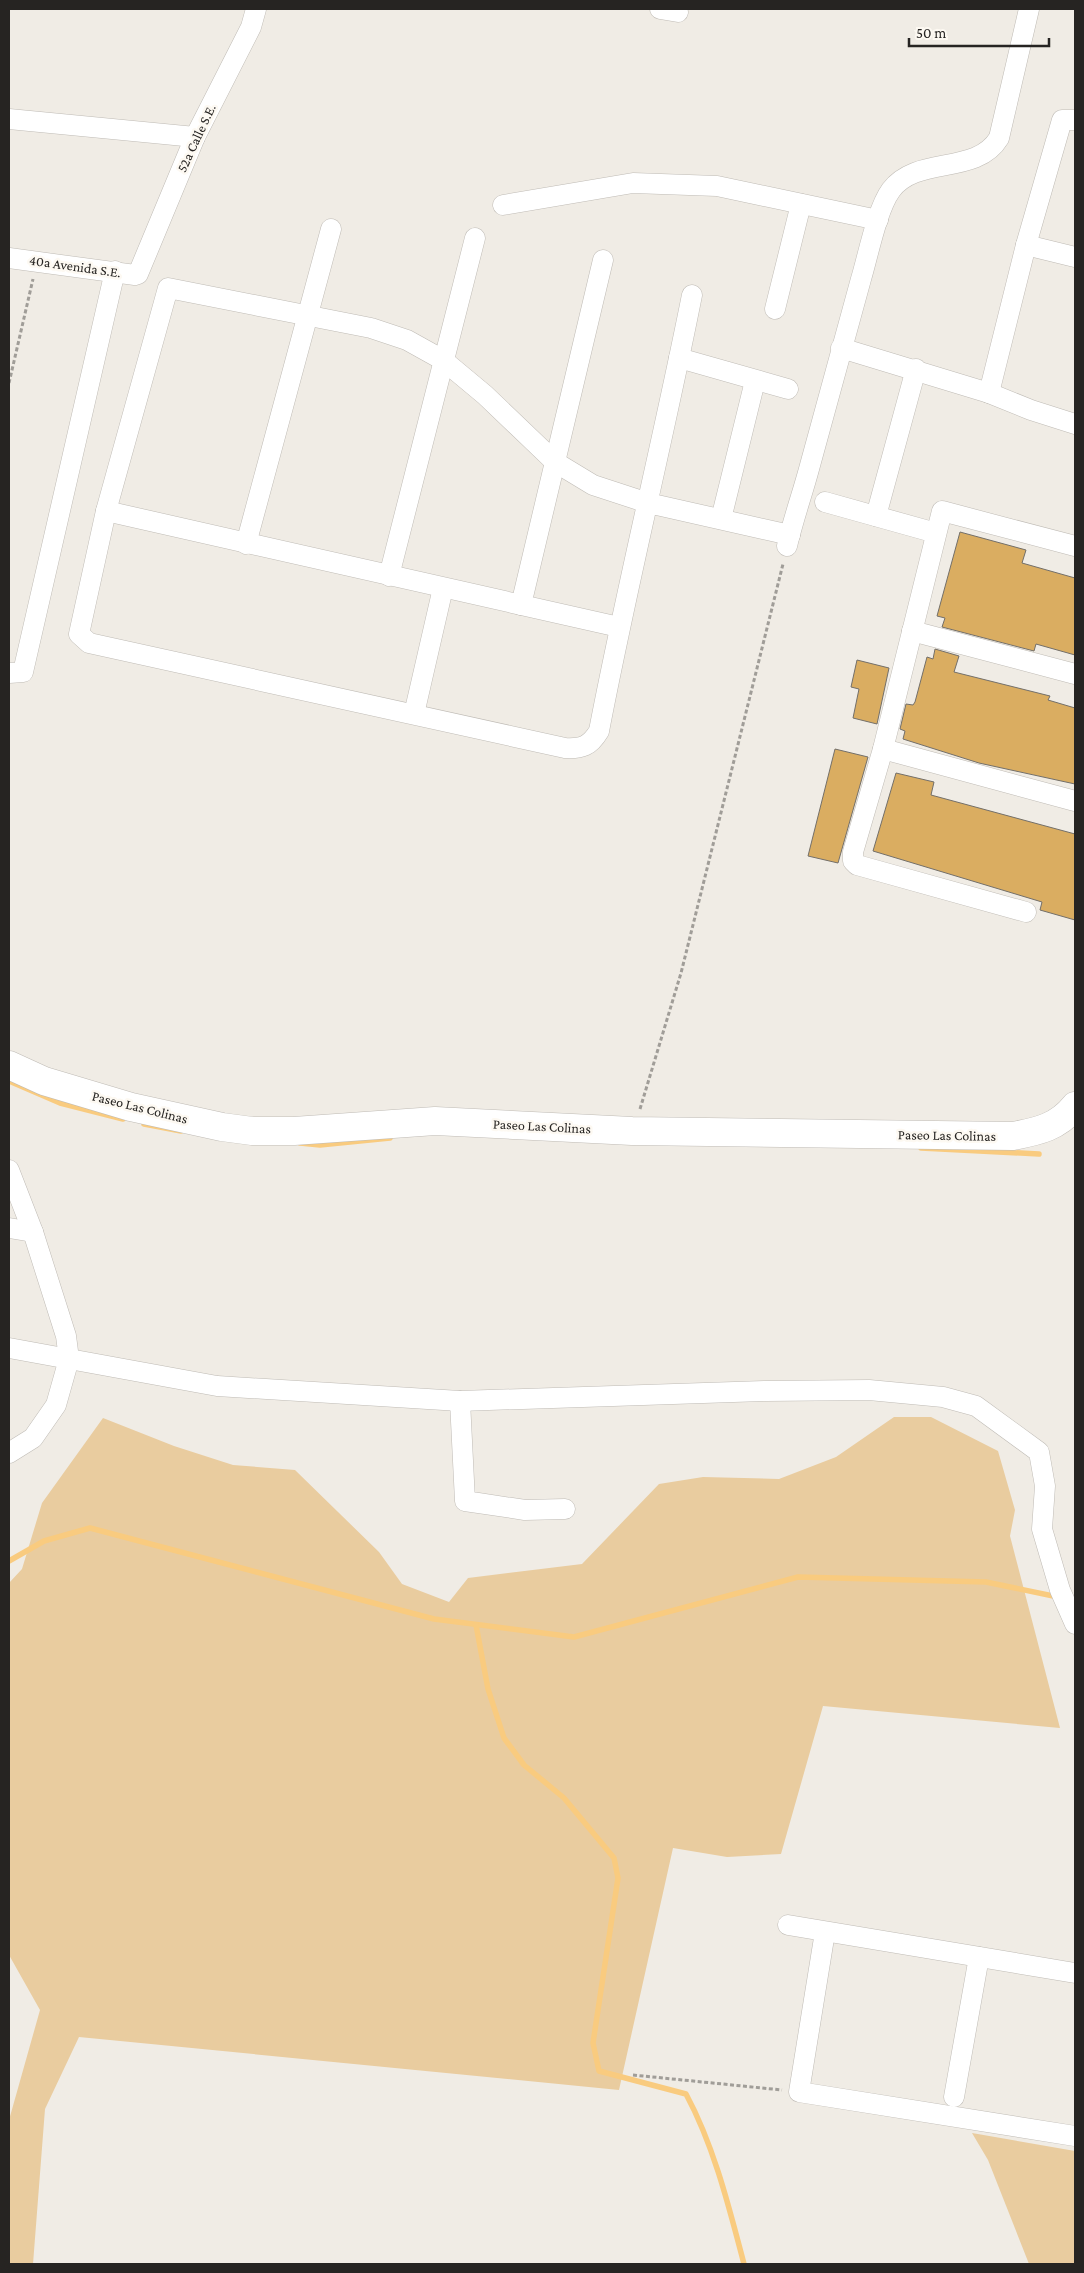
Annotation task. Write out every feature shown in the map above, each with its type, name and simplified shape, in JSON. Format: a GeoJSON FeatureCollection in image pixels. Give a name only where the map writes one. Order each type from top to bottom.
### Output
{"type":"FeatureCollection","features":[{"type":"Feature","properties":{"kind":"street","name":"52a Calle S.E."},"geometry":{"type":"LineString","coordinates":[[139,272],[195,137],[251,27],[256,9]]}},
{"type":"Feature","properties":{"kind":"street"},"geometry":{"type":"LineString","coordinates":[[139,272],[168,288],[371,328],[407,340],[443,360],[485,394],[555,462],[593,485],[648,503],[721,519],[789,540],[841,348],[878,220],[889,192],[898,181],[912,174],[982,156],[993,149],[999,138],[1028,9]]}},
{"type":"Feature","properties":{"kind":"street"},"geometry":{"type":"LineString","coordinates":[[9,119],[195,137]]}},
{"type":"Feature","properties":{"kind":"street"},"geometry":{"type":"LineString","coordinates":[[989,393],[1026,245],[1062,120],[1075,120]]}},
{"type":"Feature","properties":{"kind":"street"},"geometry":{"type":"LineString","coordinates":[[503,205],[633,183],[717,186],[878,220]]}},
{"type":"Feature","properties":{"kind":"street"},"geometry":{"type":"LineString","coordinates":[[775,309],[801,204]]}},
{"type":"Feature","properties":{"kind":"street"},"geometry":{"type":"LineString","coordinates":[[246,544],[331,229]]}},
{"type":"Feature","properties":{"kind":"street"},"geometry":{"type":"LineString","coordinates":[[390,576],[475,238]]}},
{"type":"Feature","properties":{"kind":"street"},"geometry":{"type":"LineString","coordinates":[[1026,245],[1075,256]]}},
{"type":"Feature","properties":{"kind":"street","name":"40a Avenida S.E."},"geometry":{"type":"LineString","coordinates":[[9,258],[38,260],[135,275],[139,272]]}},
{"type":"Feature","properties":{"kind":"street"},"geometry":{"type":"LineString","coordinates":[[521,605],[603,260]]}},
{"type":"Feature","properties":{"kind":"street"},"geometry":{"type":"LineString","coordinates":[[16,673],[115,272]]}},
{"type":"Feature","properties":{"kind":"street"},"geometry":{"type":"LineString","coordinates":[[168,288],[106,512],[79,627],[79,634],[82,640],[565,748],[580,749],[592,742],[599,731],[619,627],[648,503],[692,295]]}},
{"type":"Feature","properties":{"kind":"street"},"geometry":{"type":"LineString","coordinates":[[841,348],[916,369],[1075,424]]}},
{"type":"Feature","properties":{"kind":"street"},"geometry":{"type":"LineString","coordinates":[[679,358],[788,389]]}},
{"type":"Feature","properties":{"kind":"street"},"geometry":{"type":"LineString","coordinates":[[876,516],[916,369]]}},
{"type":"Feature","properties":{"kind":"street"},"geometry":{"type":"LineString","coordinates":[[721,519],[755,381]]}},
{"type":"Feature","properties":{"kind":"street"},"geometry":{"type":"LineString","coordinates":[[824,502],[936,533]]}},
{"type":"Feature","properties":{"kind":"street"},"geometry":{"type":"LineString","coordinates":[[1026,912],[857,865],[853,861],[853,852],[882,749],[942,511],[1075,546]]}},
{"type":"Feature","properties":{"kind":"street"},"geometry":{"type":"LineString","coordinates":[[106,512],[619,627]]}},
{"type":"Feature","properties":{"kind":"street"},"geometry":{"type":"LineString","coordinates":[[414,714],[443,588]]}},
{"type":"Feature","properties":{"kind":"street"},"geometry":{"type":"LineString","coordinates":[[912,631],[1075,674]]}},
{"type":"Feature","properties":{"kind":"street"},"geometry":{"type":"LineString","coordinates":[[882,749],[1075,801]]}},
{"type":"Feature","properties":{"kind":"street","name":"Paseo Las Colinas"},"geometry":{"type":"LineString","coordinates":[[9,1065],[44,1081],[131,1107],[222,1127],[252,1131],[294,1131],[435,1121],[632,1131],[1013,1136],[1046,1130],[1066,1117],[1075,1106]]}},
{"type":"Feature","properties":{"kind":"street"},"geometry":{"type":"LineString","coordinates":[[9,1170],[33,1232],[66,1336],[69,1359],[56,1405],[33,1438],[9,1452]]}},
{"type":"Feature","properties":{"kind":"street"},"geometry":{"type":"LineString","coordinates":[[9,1228],[33,1232]]}},
{"type":"Feature","properties":{"kind":"street"},"geometry":{"type":"LineString","coordinates":[[9,1348],[218,1386],[460,1401],[765,1391],[869,1390],[942,1398],[976,1406],[1039,1452],[1045,1486],[1042,1529],[1060,1590],[1075,1624]]}},
{"type":"Feature","properties":{"kind":"street"},"geometry":{"type":"LineString","coordinates":[[460,1401],[465,1501],[526,1510],[565,1509]]}},
{"type":"Feature","properties":{"kind":"street"},"geometry":{"type":"LineString","coordinates":[[788,1925],[1075,1973]]}},
{"type":"Feature","properties":{"kind":"street"},"geometry":{"type":"LineString","coordinates":[[825,1932],[800,2092],[1075,2136]]}},
{"type":"Feature","properties":{"kind":"street"},"geometry":{"type":"LineString","coordinates":[[954,2096],[979,1958]]}},
{"type":"Feature","properties":{"kind":"path"},"geometry":{"type":"LineString","coordinates":[[9,383],[38,260]]}},
{"type":"Feature","properties":{"kind":"path"},"geometry":{"type":"LineString","coordinates":[[632,1131],[648,1087],[681,974],[789,540]]}},
{"type":"Feature","properties":{"kind":"path"},"geometry":{"type":"LineString","coordinates":[[633,2075],[800,2092]]}},
{"type":"Feature","properties":{"kind":"shaded area"},"geometry":{"type":"Polygon","coordinates":[[[894,1417],[931,1417],[998,1451],[1015,1510],[1010,1536],[1060,1728],[823,1706],[781,1854],[727,1857],[673,1848],[619,2090],[79,2037],[45,2109],[33,2264],[9,2264],[9,2120],[40,2010],[9,1955],[9,1583],[22,1569],[42,1503],[103,1418],[174,1446],[233,1465],[295,1470],[379,1552],[402,1584],[449,1602],[468,1578],[582,1564],[659,1484],[703,1477],[779,1479],[836,1457],[894,1417]]]}},
{"type":"Feature","properties":{"kind":"shaded area"},"geometry":{"type":"Polygon","coordinates":[[[972,2133],[1075,2151],[1075,2264],[1029,2264],[988,2160],[972,2133]]]}},
{"type":"Feature","properties":{"kind":"building"},"geometry":{"type":"Polygon","coordinates":[[[960,532],[1026,550],[1022,563],[1075,578],[1075,655],[1036,644],[1034,651],[942,627],[945,618],[937,616],[960,532]]]}},
{"type":"Feature","properties":{"kind":"building"},"geometry":{"type":"Polygon","coordinates":[[[935,649],[959,656],[954,672],[1050,696],[1048,700],[1075,708],[1075,784],[979,763],[903,739],[905,731],[900,729],[906,704],[913,705],[915,702],[927,657],[933,659],[935,649]]]}},
{"type":"Feature","properties":{"kind":"building"},"geometry":{"type":"Polygon","coordinates":[[[857,660],[889,668],[877,724],[853,718],[859,689],[851,687],[857,660]]]}},
{"type":"Feature","properties":{"kind":"building"},"geometry":{"type":"Polygon","coordinates":[[[835,749],[868,757],[838,863],[808,856],[835,749]]]}},
{"type":"Feature","properties":{"kind":"building"},"geometry":{"type":"Polygon","coordinates":[[[896,773],[934,782],[931,795],[1075,834],[1075,920],[1040,910],[1042,902],[873,851],[896,773]]]}},
{"type":"Feature","properties":{"kind":"waterway"},"geometry":{"type":"LineString","coordinates":[[9,1081],[60,1103],[123,1119]]}},
{"type":"Feature","properties":{"kind":"waterway"},"geometry":{"type":"LineString","coordinates":[[144,1124],[181,1131]]}},
{"type":"Feature","properties":{"kind":"waterway"},"geometry":{"type":"LineString","coordinates":[[300,1143],[320,1145],[390,1138]]}},
{"type":"Feature","properties":{"kind":"waterway"},"geometry":{"type":"LineString","coordinates":[[921,1148],[1039,1154]]}},
{"type":"Feature","properties":{"kind":"waterway"},"geometry":{"type":"LineString","coordinates":[[9,1561],[44,1541],[90,1528],[434,1619],[574,1637],[798,1577],[986,1582],[1058,1597]]}},
{"type":"Feature","properties":{"kind":"waterway"},"geometry":{"type":"LineString","coordinates":[[476,1625],[488,1689],[504,1738],[524,1765],[564,1798],[614,1858],[618,1878],[593,2043],[599,2071],[686,2094],[713,2156],[744,2264]]}}]}
